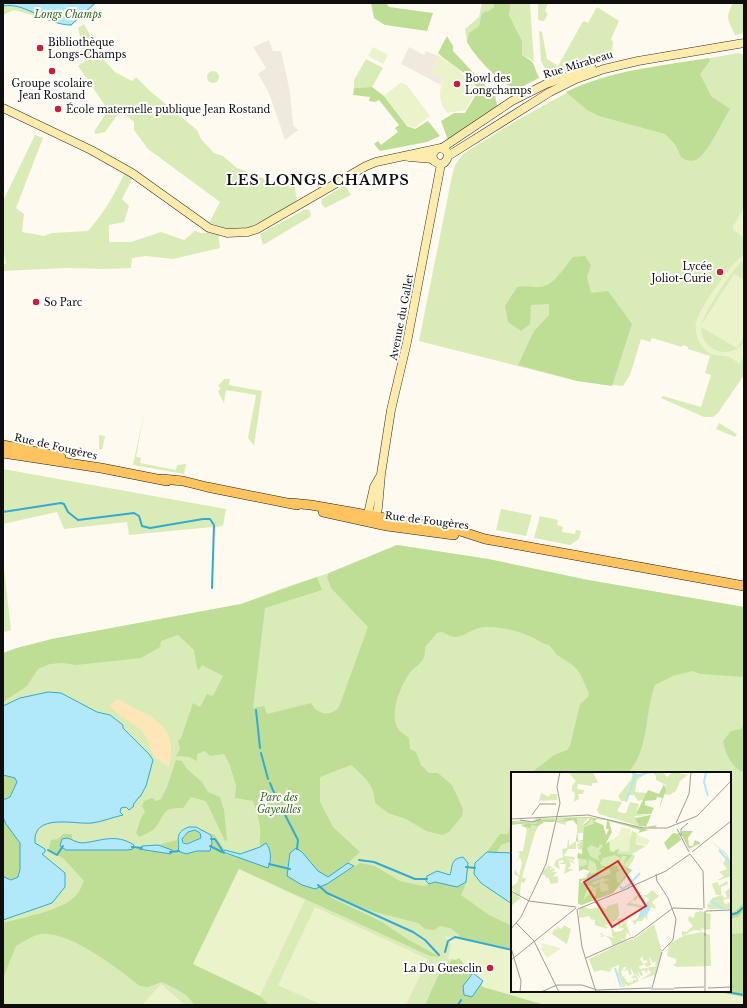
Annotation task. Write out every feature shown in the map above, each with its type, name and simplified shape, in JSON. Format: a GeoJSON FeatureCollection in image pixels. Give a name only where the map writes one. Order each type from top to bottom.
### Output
{"type":"FeatureCollection","features":[{"type":"Feature","properties":{"kind":"main road","name":"Rue de Fougères"},"geometry":{"type":"LineString","coordinates":[[3,445],[64,457],[101,468]]}},
{"type":"Feature","properties":{"kind":"main road","name":"Rue de Fougères"},"geometry":{"type":"LineString","coordinates":[[3,453],[162,479],[183,481],[207,487],[372,517],[465,537],[473,536],[744,586]]}},
{"type":"Feature","properties":{"kind":"street","name":"Rue Mirabeau"},"geometry":{"type":"LineString","coordinates":[[439,149],[504,105],[546,84],[589,69],[618,61],[701,47],[741,43]]}},
{"type":"Feature","properties":{"kind":"street","name":"Rue Mirabeau"},"geometry":{"type":"LineString","coordinates":[[448,156],[550,92],[604,69],[638,61],[741,43]]}},
{"type":"Feature","properties":{"kind":"street"},"geometry":{"type":"LineString","coordinates":[[546,84],[550,92]]}},
{"type":"Feature","properties":{"kind":"street"},"geometry":{"type":"LineString","coordinates":[[3,108],[114,162],[151,186],[203,224],[227,233],[248,232],[257,229],[358,170],[376,162],[439,149],[447,152],[448,156],[446,162],[441,164],[437,163],[433,159],[406,156]]}},
{"type":"Feature","properties":{"kind":"street"},"geometry":{"type":"LineString","coordinates":[[433,159],[433,154],[439,149]]}},
{"type":"Feature","properties":{"kind":"street","name":"Avenue du Gallet"},"geometry":{"type":"LineString","coordinates":[[372,517],[374,487],[381,474],[391,410],[407,342],[441,164]]}},
{"type":"Feature","properties":{"kind":"green space","name":"Longs Champs"},"geometry":{"type":"Polygon","coordinates":[[[3,3],[97,3],[71,26],[14,10],[3,15],[3,3]]]}},
{"type":"Feature","properties":{"kind":"green space"},"geometry":{"type":"Polygon","coordinates":[[[371,3],[386,3],[389,7],[433,13],[427,31],[385,25],[374,18],[371,3]]]}},
{"type":"Feature","properties":{"kind":"green space"},"geometry":{"type":"Polygon","coordinates":[[[482,3],[493,3],[494,7],[490,12],[484,12],[481,15],[479,26],[467,42],[465,29],[479,17],[482,3]]]}},
{"type":"Feature","properties":{"kind":"green space"},"geometry":{"type":"Polygon","coordinates":[[[493,3],[511,3],[509,15],[522,41],[522,55],[532,62],[539,78],[516,88],[504,83],[489,70],[467,42],[469,33],[479,26],[481,15],[494,7],[493,3]]]}},
{"type":"Feature","properties":{"kind":"green space"},"geometry":{"type":"Polygon","coordinates":[[[511,3],[530,3],[534,63],[531,59],[522,55],[522,41],[509,15],[511,3]]]}},
{"type":"Feature","properties":{"kind":"green space"},"geometry":{"type":"Polygon","coordinates":[[[538,3],[548,3],[545,11],[548,14],[544,21],[538,20],[538,3]]]}},
{"type":"Feature","properties":{"kind":"green space"},"geometry":{"type":"Polygon","coordinates":[[[733,3],[744,3],[744,33],[735,35],[728,19],[733,3]]]}},
{"type":"Feature","properties":{"kind":"green space"},"geometry":{"type":"Polygon","coordinates":[[[597,7],[619,21],[611,39],[613,42],[612,54],[577,63],[548,74],[541,61],[539,31],[542,32],[547,59],[558,66],[582,23],[584,21],[588,23],[597,7]]]}},
{"type":"Feature","properties":{"kind":"green space"},"geometry":{"type":"Polygon","coordinates":[[[84,24],[103,59],[115,72],[132,81],[136,77],[150,91],[197,130],[201,139],[214,153],[223,156],[237,168],[285,187],[294,182],[297,202],[250,227],[232,230],[209,223],[220,202],[148,149],[134,130],[134,122],[121,110],[105,132],[96,134],[94,132],[108,110],[78,66],[86,60],[78,28],[84,24]]]}},
{"type":"Feature","properties":{"kind":"green space"},"geometry":{"type":"Polygon","coordinates":[[[447,36],[453,46],[453,51],[495,96],[497,106],[448,140],[441,121],[454,113],[465,113],[478,91],[466,75],[438,53],[447,36]]]}},
{"type":"Feature","properties":{"kind":"green space"},"geometry":{"type":"Polygon","coordinates":[[[373,47],[388,55],[383,64],[368,56],[373,47]]]}},
{"type":"Feature","properties":{"kind":"green space"},"geometry":{"type":"Polygon","coordinates":[[[739,53],[744,55],[744,375],[718,413],[713,417],[704,417],[661,398],[663,396],[701,407],[711,375],[705,373],[710,356],[688,349],[688,347],[683,345],[682,347],[652,338],[650,342],[641,339],[630,375],[623,386],[577,381],[419,341],[452,176],[455,165],[463,154],[514,122],[577,87],[616,74],[739,53]]]}},
{"type":"Feature","properties":{"kind":"green space","name":"Bowl des Longchamps"},"geometry":{"type":"Polygon","coordinates":[[[439,56],[457,68],[475,87],[475,93],[466,110],[447,113],[444,109],[440,96],[443,79],[431,72],[439,56]]]}},
{"type":"Feature","properties":{"kind":"green space"},"geometry":{"type":"Polygon","coordinates":[[[709,58],[710,61],[700,74],[711,96],[730,109],[701,157],[694,161],[681,157],[675,144],[665,134],[599,116],[587,110],[566,92],[618,74],[655,66],[709,58]]]}},
{"type":"Feature","properties":{"kind":"green space"},"geometry":{"type":"Polygon","coordinates":[[[366,59],[383,68],[372,87],[354,88],[354,80],[366,59]]]}},
{"type":"Feature","properties":{"kind":"green space"},"geometry":{"type":"Polygon","coordinates":[[[211,71],[215,71],[219,77],[215,83],[211,83],[207,79],[207,75],[211,71]]]}},
{"type":"Feature","properties":{"kind":"green space"},"geometry":{"type":"Polygon","coordinates":[[[400,83],[406,84],[430,116],[414,128],[406,124],[384,96],[400,83]]]}},
{"type":"Feature","properties":{"kind":"green space"},"geometry":{"type":"Polygon","coordinates":[[[372,87],[384,96],[407,126],[415,129],[428,121],[440,136],[427,142],[380,151],[374,144],[378,141],[381,145],[398,132],[395,128],[399,125],[379,100],[375,102],[369,101],[370,97],[353,95],[354,88],[372,87]]]}},
{"type":"Feature","properties":{"kind":"green space"},"geometry":{"type":"Polygon","coordinates":[[[35,135],[43,138],[16,208],[24,214],[22,232],[44,236],[52,233],[88,231],[109,203],[125,172],[133,177],[122,199],[129,206],[124,222],[109,225],[109,242],[131,242],[161,232],[184,240],[195,231],[201,233],[218,232],[220,248],[173,259],[146,256],[132,258],[131,268],[66,268],[3,271],[3,264],[6,264],[3,248],[3,201],[35,135]]]}},
{"type":"Feature","properties":{"kind":"green space"},"geometry":{"type":"Polygon","coordinates":[[[345,185],[351,195],[325,208],[321,203],[322,199],[345,185]]]}},
{"type":"Feature","properties":{"kind":"green space"},"geometry":{"type":"Polygon","coordinates":[[[744,208],[744,237],[733,230],[733,226],[744,208]]]}},
{"type":"Feature","properties":{"kind":"green space"},"geometry":{"type":"Polygon","coordinates":[[[306,209],[309,210],[311,214],[310,217],[263,245],[260,234],[306,209]]]}},
{"type":"Feature","properties":{"kind":"green space"},"geometry":{"type":"Polygon","coordinates":[[[744,255],[744,260],[733,271],[720,290],[701,325],[734,274],[744,280],[744,337],[737,348],[701,327],[702,335],[706,342],[717,351],[731,351],[738,348],[744,342],[744,356],[739,364],[729,357],[706,351],[700,343],[696,333],[696,322],[703,307],[724,275],[744,255]]]}},
{"type":"Feature","properties":{"kind":"green space"},"geometry":{"type":"Polygon","coordinates":[[[585,256],[591,265],[587,277],[591,293],[608,291],[632,324],[612,386],[577,381],[518,365],[534,331],[549,315],[549,304],[531,305],[530,324],[521,331],[508,322],[505,306],[517,287],[539,287],[549,284],[558,276],[573,257],[585,256]]]}},
{"type":"Feature","properties":{"kind":"green space"},"geometry":{"type":"Polygon","coordinates":[[[224,379],[230,379],[229,385],[262,391],[254,446],[248,438],[256,395],[226,390],[224,403],[218,392],[221,388],[218,386],[224,379]]]}},
{"type":"Feature","properties":{"kind":"green space"},"geometry":{"type":"Polygon","coordinates":[[[144,413],[136,457],[141,458],[140,463],[176,470],[177,465],[186,464],[184,474],[133,465],[144,413]]]}},
{"type":"Feature","properties":{"kind":"green space"},"geometry":{"type":"Polygon","coordinates":[[[719,423],[737,434],[735,437],[716,429],[719,423]]]}},
{"type":"Feature","properties":{"kind":"green space"},"geometry":{"type":"Polygon","coordinates":[[[99,435],[105,436],[102,450],[99,449],[99,435]]]}},
{"type":"Feature","properties":{"kind":"green space"},"geometry":{"type":"Polygon","coordinates":[[[3,469],[226,509],[223,526],[129,535],[127,522],[64,529],[57,512],[3,524],[3,469]]]}},
{"type":"Feature","properties":{"kind":"green space"},"geometry":{"type":"Polygon","coordinates":[[[501,509],[532,515],[526,536],[496,530],[501,509]]]}},
{"type":"Feature","properties":{"kind":"green space"},"geometry":{"type":"Polygon","coordinates":[[[540,516],[558,520],[557,525],[563,527],[562,532],[575,534],[576,530],[581,531],[579,539],[570,545],[534,538],[540,516]]]}},
{"type":"Feature","properties":{"kind":"green space","name":"Parc des Gayeulles"},"geometry":{"type":"Polygon","coordinates":[[[397,545],[488,559],[588,580],[744,607],[744,982],[731,978],[731,772],[511,772],[511,954],[450,928],[459,935],[459,940],[483,981],[511,992],[561,1005],[3,1005],[3,653],[52,639],[241,604],[329,573],[397,545]]]}},
{"type":"Feature","properties":{"kind":"green space"},"geometry":{"type":"Polygon","coordinates":[[[397,545],[488,559],[588,580],[744,607],[744,677],[701,674],[692,671],[673,676],[655,685],[640,753],[629,772],[532,772],[554,755],[567,750],[570,746],[580,704],[588,697],[589,694],[577,669],[572,664],[557,655],[549,645],[521,633],[507,629],[485,627],[454,637],[443,632],[437,633],[425,647],[424,657],[412,670],[402,686],[396,702],[396,724],[400,731],[409,738],[410,749],[416,752],[421,765],[429,773],[438,773],[452,785],[463,809],[462,816],[449,832],[442,835],[426,831],[406,819],[388,813],[375,803],[375,797],[371,786],[351,765],[320,777],[320,802],[333,827],[360,852],[348,863],[328,877],[318,871],[302,852],[296,848],[327,884],[360,863],[375,866],[400,881],[423,886],[435,882],[457,887],[467,882],[461,895],[489,915],[511,926],[511,954],[459,939],[459,935],[450,928],[440,926],[434,930],[425,929],[418,923],[375,912],[328,894],[332,898],[382,922],[407,939],[440,957],[430,956],[239,869],[193,964],[260,996],[269,1005],[194,1005],[184,994],[162,982],[148,987],[140,986],[93,952],[66,938],[53,935],[41,934],[16,946],[3,978],[3,923],[39,914],[66,903],[76,895],[84,881],[63,858],[48,851],[51,840],[58,839],[63,834],[72,834],[72,839],[67,838],[71,850],[139,849],[170,854],[171,850],[158,845],[177,840],[179,848],[192,853],[197,851],[209,851],[212,838],[211,835],[214,834],[225,850],[224,854],[239,857],[268,868],[270,863],[270,850],[268,845],[260,847],[260,824],[253,801],[235,798],[236,785],[229,763],[224,754],[210,756],[205,751],[197,754],[197,761],[189,757],[176,756],[180,749],[178,741],[181,738],[193,703],[200,707],[207,694],[213,696],[223,676],[202,665],[199,670],[197,668],[194,650],[178,635],[161,641],[160,647],[141,658],[76,665],[62,663],[50,664],[38,669],[27,686],[3,702],[3,653],[52,639],[241,604],[317,577],[322,590],[265,608],[253,708],[264,706],[267,714],[311,703],[319,712],[331,713],[339,707],[368,627],[331,588],[327,577],[329,573],[397,545]]]}},
{"type":"Feature","properties":{"kind":"green space"},"geometry":{"type":"Polygon","coordinates":[[[3,560],[11,630],[5,632],[3,628],[3,560]]]}},
{"type":"Feature","properties":{"kind":"green space"},"geometry":{"type":"Polygon","coordinates":[[[744,725],[744,772],[736,768],[730,760],[725,750],[723,741],[731,731],[741,729],[744,725]]]}},
{"type":"Feature","properties":{"kind":"green space"},"geometry":{"type":"Polygon","coordinates":[[[176,760],[182,761],[186,768],[202,782],[208,792],[220,797],[224,810],[227,840],[225,841],[206,801],[191,797],[183,808],[170,809],[164,813],[154,829],[139,837],[136,833],[141,818],[145,812],[142,806],[144,801],[152,798],[156,801],[161,799],[167,787],[176,760]]]}},
{"type":"Feature","properties":{"kind":"green space"},"geometry":{"type":"Polygon","coordinates":[[[3,775],[15,778],[17,782],[10,797],[3,800],[3,775]]]}},
{"type":"Feature","properties":{"kind":"green space"},"geometry":{"type":"Polygon","coordinates":[[[3,817],[18,839],[22,851],[18,877],[11,881],[4,877],[3,874],[3,817]]]}},
{"type":"Feature","properties":{"kind":"green space"},"geometry":{"type":"Polygon","coordinates":[[[511,823],[511,843],[509,842],[501,845],[497,852],[487,852],[500,834],[508,834],[511,823]]]}},
{"type":"Feature","properties":{"kind":"green space"},"geometry":{"type":"Polygon","coordinates":[[[191,831],[198,831],[201,838],[185,844],[182,839],[185,834],[191,831]]]}},
{"type":"Feature","properties":{"kind":"green space"},"geometry":{"type":"Polygon","coordinates":[[[239,869],[305,900],[260,996],[193,964],[239,869]]]}},
{"type":"Feature","properties":{"kind":"green space"},"geometry":{"type":"Polygon","coordinates":[[[744,902],[744,911],[738,917],[731,919],[731,912],[735,912],[744,902]]]}},
{"type":"Feature","properties":{"kind":"green space"},"geometry":{"type":"Polygon","coordinates":[[[315,907],[428,959],[406,1005],[322,1005],[278,985],[315,907]]]}},
{"type":"Feature","properties":{"kind":"green space"},"geometry":{"type":"Polygon","coordinates":[[[744,933],[744,1000],[706,992],[731,992],[732,934],[744,933]]]}},
{"type":"Feature","properties":{"kind":"green space","name":"La Du Guesclin"},"geometry":{"type":"Polygon","coordinates":[[[444,936],[511,950],[511,992],[718,992],[744,997],[744,1005],[545,1005],[483,987],[459,958],[456,960],[448,959],[451,945],[444,936]]]}},
{"type":"Feature","properties":{"kind":"green space"},"geometry":{"type":"Polygon","coordinates":[[[459,958],[473,973],[466,981],[472,997],[483,981],[511,992],[561,1005],[425,1005],[443,965],[450,963],[451,959],[459,958]]]}},
{"type":"Feature","properties":{"kind":"green space"},"geometry":{"type":"Polygon","coordinates":[[[161,984],[185,1005],[142,1005],[161,984]]]}},
{"type":"Feature","properties":{"kind":"sand"},"geometry":{"type":"Polygon","coordinates":[[[118,699],[151,717],[166,730],[170,739],[171,751],[169,767],[153,756],[150,745],[141,731],[110,706],[118,699]]]}},
{"type":"Feature","properties":{"kind":"shaded area"},"geometry":{"type":"Polygon","coordinates":[[[269,40],[273,51],[281,51],[290,92],[293,125],[298,130],[285,140],[269,93],[258,74],[266,68],[253,47],[269,40]]]}},
{"type":"Feature","properties":{"kind":"shaded area"},"geometry":{"type":"Polygon","coordinates":[[[409,47],[424,55],[426,51],[439,56],[431,72],[443,79],[441,85],[401,64],[409,47]]]}},
{"type":"Feature","properties":{"kind":"water","name":"Longs Champs"},"geometry":{"type":"Polygon","coordinates":[[[3,3],[95,3],[71,25],[53,21],[20,7],[3,6],[3,3]]]}},
{"type":"Feature","properties":{"kind":"water"},"geometry":{"type":"Polygon","coordinates":[[[48,692],[61,693],[97,712],[110,715],[123,725],[123,728],[153,760],[146,786],[140,797],[133,805],[134,806],[129,810],[126,807],[121,808],[120,812],[123,815],[92,823],[56,822],[40,827],[36,833],[35,843],[45,849],[45,852],[42,854],[65,873],[65,887],[52,903],[3,920],[3,874],[4,877],[11,880],[18,877],[20,869],[20,843],[6,824],[3,817],[3,800],[10,797],[17,782],[15,778],[3,775],[3,706],[20,698],[48,692]]]}},
{"type":"Feature","properties":{"kind":"water"},"geometry":{"type":"Polygon","coordinates":[[[196,827],[211,835],[212,843],[210,851],[197,851],[186,854],[178,851],[178,838],[184,829],[196,827]],[[195,830],[188,832],[182,839],[183,843],[187,844],[201,838],[200,833],[195,830]]]}},
{"type":"Feature","properties":{"kind":"water"},"geometry":{"type":"Polygon","coordinates":[[[67,838],[82,843],[108,839],[121,839],[134,845],[133,849],[128,850],[66,850],[60,846],[62,839],[67,838]]]}},
{"type":"Feature","properties":{"kind":"water"},"geometry":{"type":"Polygon","coordinates":[[[266,843],[269,848],[270,855],[268,868],[223,852],[225,850],[240,854],[260,847],[266,843]]]}},
{"type":"Feature","properties":{"kind":"water"},"geometry":{"type":"Polygon","coordinates":[[[158,845],[172,850],[171,854],[139,849],[142,846],[158,845]]]}},
{"type":"Feature","properties":{"kind":"water"},"geometry":{"type":"Polygon","coordinates":[[[296,848],[302,852],[318,871],[328,877],[348,863],[354,866],[327,884],[315,889],[302,885],[287,876],[290,853],[296,848]]]}},
{"type":"Feature","properties":{"kind":"water"},"geometry":{"type":"Polygon","coordinates":[[[487,852],[511,853],[511,903],[481,883],[474,874],[475,863],[487,852]]]}},
{"type":"Feature","properties":{"kind":"water"},"geometry":{"type":"Polygon","coordinates":[[[463,857],[468,863],[466,882],[457,887],[435,882],[429,884],[426,881],[427,876],[437,871],[450,875],[454,861],[463,857]]]}},
{"type":"Feature","properties":{"kind":"water"},"geometry":{"type":"Polygon","coordinates":[[[473,973],[483,981],[472,997],[464,995],[463,986],[473,973]]]}},
{"type":"Feature","properties":{"kind":"waterway"},"geometry":{"type":"LineString","coordinates":[[3,512],[61,503],[64,504],[68,512],[78,520],[134,513],[139,516],[142,526],[150,528],[210,519],[214,525],[212,588]]}},
{"type":"Feature","properties":{"kind":"waterway"},"geometry":{"type":"LineString","coordinates":[[256,710],[260,748]]}},
{"type":"Feature","properties":{"kind":"waterway"},"geometry":{"type":"LineString","coordinates":[[261,753],[268,779]]}},
{"type":"Feature","properties":{"kind":"waterway"},"geometry":{"type":"LineString","coordinates":[[270,783],[278,802]]}},
{"type":"Feature","properties":{"kind":"waterway"},"geometry":{"type":"LineString","coordinates":[[281,807],[298,840],[297,849]]}},
{"type":"Feature","properties":{"kind":"waterway"},"geometry":{"type":"LineString","coordinates":[[211,839],[215,839],[224,853]]}},
{"type":"Feature","properties":{"kind":"waterway"},"geometry":{"type":"LineString","coordinates":[[48,850],[57,855],[63,846]]}},
{"type":"Feature","properties":{"kind":"waterway"},"geometry":{"type":"LineString","coordinates":[[210,846],[222,852]]}},
{"type":"Feature","properties":{"kind":"waterway"},"geometry":{"type":"LineString","coordinates":[[132,847],[142,848]]}},
{"type":"Feature","properties":{"kind":"waterway"},"geometry":{"type":"LineString","coordinates":[[170,852],[179,851]]}},
{"type":"Feature","properties":{"kind":"waterway"},"geometry":{"type":"LineString","coordinates":[[359,860],[374,862],[415,879],[427,879]]}},
{"type":"Feature","properties":{"kind":"waterway"},"geometry":{"type":"LineString","coordinates":[[269,864],[290,869]]}},
{"type":"Feature","properties":{"kind":"waterway"},"geometry":{"type":"LineString","coordinates":[[466,867],[475,868]]}},
{"type":"Feature","properties":{"kind":"waterway"},"geometry":{"type":"LineString","coordinates":[[318,885],[327,893],[413,932],[425,940],[439,955]]}},
{"type":"Feature","properties":{"kind":"waterway"},"geometry":{"type":"LineString","coordinates":[[731,915],[737,913],[744,907]]}},
{"type":"Feature","properties":{"kind":"waterway"},"geometry":{"type":"LineString","coordinates":[[445,952],[448,941],[455,937],[511,950]]}},
{"type":"Feature","properties":{"kind":"waterway"},"geometry":{"type":"LineString","coordinates":[[728,992],[744,995]]}},
{"type":"Feature","properties":{"kind":"waterway"},"geometry":{"type":"LineString","coordinates":[[458,1005],[461,1000]]}},
{"type":"Feature","properties":{"kind":"place","name":"Bibliothèque Longs-Champs"},"geometry":{"type":"Point","coordinates":[40,48]}},
{"type":"Feature","properties":{"kind":"place","name":"Groupe scolaire Jean Rostand"},"geometry":{"type":"Point","coordinates":[52,71]}},
{"type":"Feature","properties":{"kind":"place","name":"Bowl des Longchamps"},"geometry":{"type":"Point","coordinates":[457,84]}},
{"type":"Feature","properties":{"kind":"place","name":"École maternelle publique Jean Rostand"},"geometry":{"type":"Point","coordinates":[58,109]}},
{"type":"Feature","properties":{"kind":"place","name":"Lycée Joliot-Curie"},"geometry":{"type":"Point","coordinates":[720,272]}},
{"type":"Feature","properties":{"kind":"place","name":"So Parc"},"geometry":{"type":"Point","coordinates":[36,302]}},
{"type":"Feature","properties":{"kind":"place","name":"La Du Guesclin"},"geometry":{"type":"Point","coordinates":[490,968]}},
{"type":"Feature","properties":{"kind":"district","name":"LES LONGS CHAMPS"},"geometry":{"type":"Point","coordinates":[318,180]}}]}
